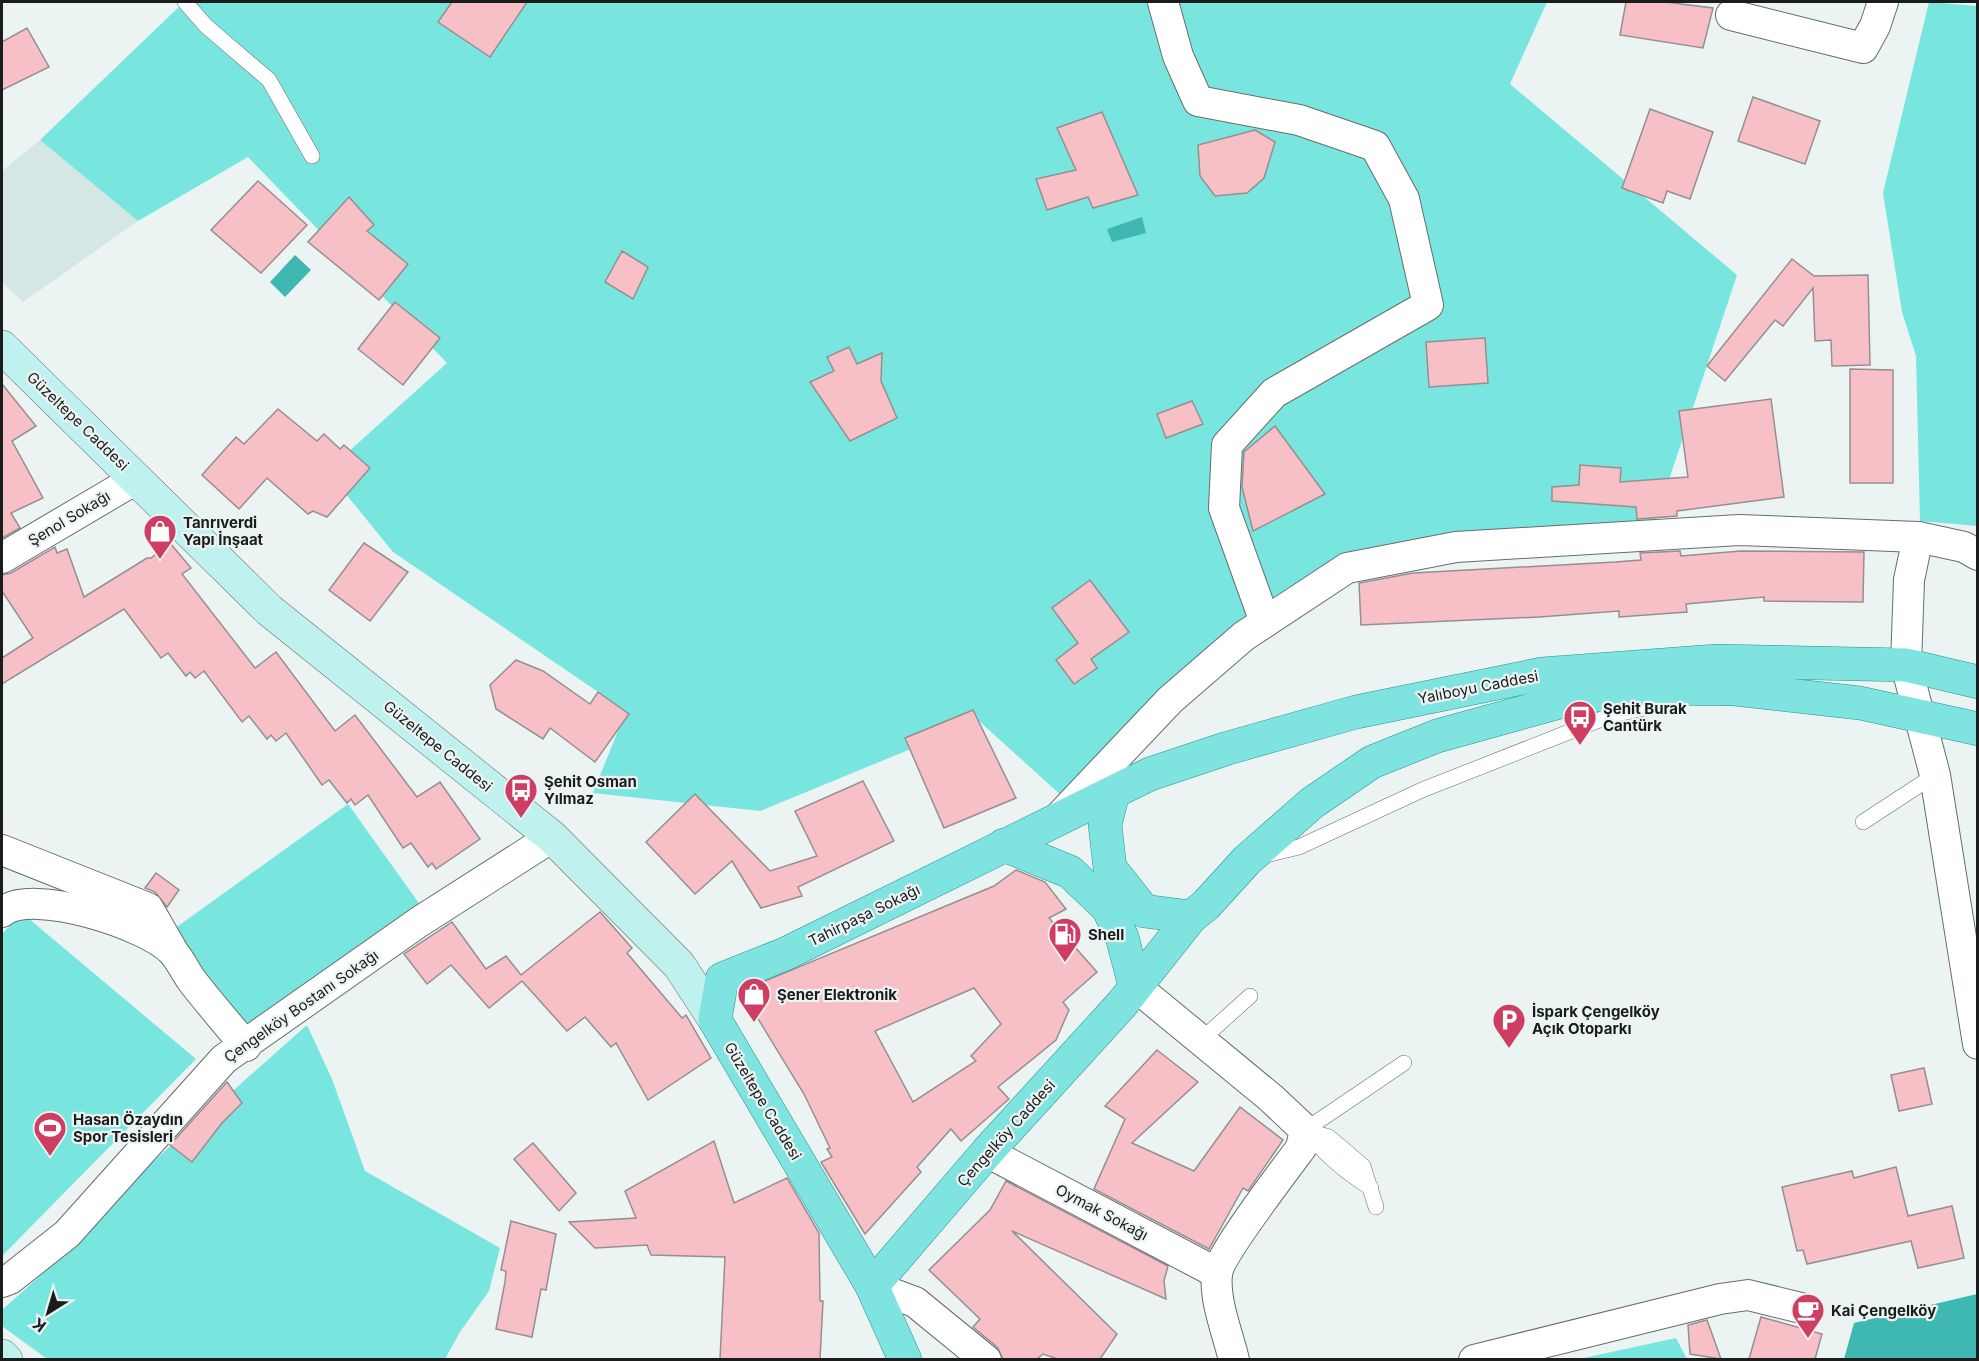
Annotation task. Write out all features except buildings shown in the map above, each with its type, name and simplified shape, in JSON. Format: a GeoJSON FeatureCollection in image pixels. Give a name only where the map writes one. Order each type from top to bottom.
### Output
{"type":"FeatureCollection","features":[{"type":"Feature","properties":{"kind":"main road","name":"Güzeltepe Caddesi"},"geometry":{"type":"LineString","coordinates":[[2,347],[269,610],[552,837],[679,965],[715,1020],[872,1286]]}},
{"type":"Feature","properties":{"kind":"main road","name":"Yalıboyu Caddesi"},"geometry":{"type":"LineString","coordinates":[[1004,845],[1150,774],[1183,763],[1336,717],[1542,674],[1717,661],[1906,665],[1977,682]]}},
{"type":"Feature","properties":{"kind":"main road","name":"Yalıboyu Caddesi"},"geometry":{"type":"LineString","coordinates":[[1191,917],[1206,905],[1247,860],[1312,803],[1372,762],[1437,736],[1563,701],[1637,688],[1735,689],[1860,704],[1977,729]]}},
{"type":"Feature","properties":{"kind":"main road"},"geometry":{"type":"LineString","coordinates":[[1113,793],[1105,825],[1110,868],[1144,911],[1191,917]]}},
{"type":"Feature","properties":{"kind":"main road"},"geometry":{"type":"LineString","coordinates":[[1004,845],[1070,872],[1108,908],[1122,937],[1135,986]]}},
{"type":"Feature","properties":{"kind":"main road","name":"Tahirpaşa Sokağı"},"geometry":{"type":"LineString","coordinates":[[722,979],[785,954],[1004,845]]}},
{"type":"Feature","properties":{"kind":"main road","name":"Çengelköy Caddesi"},"geometry":{"type":"LineString","coordinates":[[872,1286],[987,1152],[1135,986],[1191,917]]}},
{"type":"Feature","properties":{"kind":"main road"},"geometry":{"type":"LineString","coordinates":[[679,965],[722,979],[715,1020]]}},
{"type":"Feature","properties":{"kind":"main road"},"geometry":{"type":"LineString","coordinates":[[872,1286],[905,1359]]}},
{"type":"Feature","properties":{"kind":"main road"},"geometry":{"type":"LineString","coordinates":[[2,1356],[6,1359]]}},
{"type":"Feature","properties":{"kind":"street"},"geometry":{"type":"LineString","coordinates":[[1163,2],[1178,56],[1198,101],[1299,120],[1375,146],[1404,199],[1428,305],[1274,393],[1227,445],[1224,508],[1265,622]]}},
{"type":"Feature","properties":{"kind":"street"},"geometry":{"type":"LineString","coordinates":[[1731,15],[1863,48],[1875,26],[1883,2]]}},
{"type":"Feature","properties":{"kind":"street","name":"Şenol Sokağı"},"geometry":{"type":"LineString","coordinates":[[2,558],[136,478]]}},
{"type":"Feature","properties":{"kind":"street"},"geometry":{"type":"LineString","coordinates":[[1057,820],[1170,700],[1244,636],[1347,568],[1456,547],[1739,530],[1918,537],[1964,547],[1977,555]]}},
{"type":"Feature","properties":{"kind":"street"},"geometry":{"type":"LineString","coordinates":[[1918,537],[1909,580],[1906,665],[1917,715],[1935,775],[1977,1044]]}},
{"type":"Feature","properties":{"kind":"street","name":"Çengelköy Bostanı Sokağı"},"geometry":{"type":"LineString","coordinates":[[2,1282],[10,1279],[67,1234],[224,1059],[246,1047],[418,922],[552,837]]}},
{"type":"Feature","properties":{"kind":"street"},"geometry":{"type":"LineString","coordinates":[[2,850],[148,908],[192,981],[246,1047]]}},
{"type":"Feature","properties":{"kind":"street"},"geometry":{"type":"LineString","coordinates":[[2,912],[9,905],[50,904],[88,912],[142,933],[172,950]]}},
{"type":"Feature","properties":{"kind":"street"},"geometry":{"type":"LineString","coordinates":[[1135,986],[1271,1098],[1305,1130],[1301,1148],[1232,1245],[1217,1272],[1220,1300],[1234,1359]]}},
{"type":"Feature","properties":{"kind":"street","name":"Oymak Sokağı"},"geometry":{"type":"LineString","coordinates":[[987,1152],[1217,1272]]}},
{"type":"Feature","properties":{"kind":"street"},"geometry":{"type":"LineString","coordinates":[[872,1286],[915,1302],[986,1359]]}},
{"type":"Feature","properties":{"kind":"street"},"geometry":{"type":"LineString","coordinates":[[1474,1359],[1720,1299],[1748,1295],[1801,1308]]}},
{"type":"Feature","properties":{"kind":"lane"},"geometry":{"type":"LineString","coordinates":[[185,2],[206,26],[269,80],[312,156]]}},
{"type":"Feature","properties":{"kind":"lane"},"geometry":{"type":"LineString","coordinates":[[1247,860],[1299,847],[1422,790],[1612,715],[1735,689]]}},
{"type":"Feature","properties":{"kind":"lane"},"geometry":{"type":"LineString","coordinates":[[1863,822],[1935,775]]}},
{"type":"Feature","properties":{"kind":"lane"},"geometry":{"type":"LineString","coordinates":[[1200,1041],[1250,996]]}},
{"type":"Feature","properties":{"kind":"lane"},"geometry":{"type":"LineString","coordinates":[[1376,1207],[1371,1188],[1347,1173],[1327,1156],[1305,1130],[1404,1063]]}},
{"type":"Feature","properties":{"kind":"shaded area"},"geometry":{"type":"Polygon","coordinates":[[[184,2],[1547,2],[1510,84],[1737,275],[1648,543],[1328,565],[1063,797],[979,721],[760,811],[593,793],[626,711],[393,552],[327,471],[447,363],[248,157],[138,221],[40,140],[184,2]]]}},
{"type":"Feature","properties":{"kind":"shaded area"},"geometry":{"type":"Polygon","coordinates":[[[1929,2],[1977,6],[1977,526],[1920,521],[1916,356],[1902,312],[1883,193],[1929,2]]]}},
{"type":"Feature","properties":{"kind":"shaded area"},"geometry":{"type":"Polygon","coordinates":[[[40,140],[138,221],[23,302],[2,282],[2,171],[40,140]]]}},
{"type":"Feature","properties":{"kind":"shaded area"},"geometry":{"type":"Polygon","coordinates":[[[1142,217],[1146,233],[1112,242],[1107,229],[1142,217]]]}},
{"type":"Feature","properties":{"kind":"shaded area"},"geometry":{"type":"Polygon","coordinates":[[[295,255],[311,270],[285,297],[270,282],[295,255]]]}},
{"type":"Feature","properties":{"kind":"shaded area"},"geometry":{"type":"Polygon","coordinates":[[[348,804],[421,906],[247,1031],[174,929],[348,804]]]}},
{"type":"Feature","properties":{"kind":"shaded area","name":"Hasan Özaydın Spor Tesisleri"},"geometry":{"type":"Polygon","coordinates":[[[22,913],[196,1059],[2,1256],[2,934],[22,913]]]}},
{"type":"Feature","properties":{"kind":"shaded area"},"geometry":{"type":"Polygon","coordinates":[[[307,1025],[332,1079],[365,1171],[500,1248],[489,1291],[460,1332],[445,1359],[47,1359],[2,1326],[2,1310],[63,1255],[131,1181],[307,1025]]]}},
{"type":"Feature","properties":{"kind":"shaded area"},"geometry":{"type":"Polygon","coordinates":[[[1977,1294],[1977,1359],[1844,1359],[1854,1323],[1977,1294]]]}},
{"type":"Feature","properties":{"kind":"shaded area"},"geometry":{"type":"Polygon","coordinates":[[[1676,1338],[1687,1359],[1579,1359],[1676,1338]]]}},
{"type":"Feature","properties":{"kind":"place","name":"Tanrıverdi Yapı İnşaat"},"geometry":{"type":"Point","coordinates":[160,560]}},
{"type":"Feature","properties":{"kind":"place","name":"Şehit Burak Cantürk"},"geometry":{"type":"Point","coordinates":[1580,746]}},
{"type":"Feature","properties":{"kind":"place","name":"Şehit Osman Yılmaz"},"geometry":{"type":"Point","coordinates":[521,819]}},
{"type":"Feature","properties":{"kind":"place","name":"Shell"},"geometry":{"type":"Point","coordinates":[1065,963]}},
{"type":"Feature","properties":{"kind":"place","name":"Şener Elektronik"},"geometry":{"type":"Point","coordinates":[754,1023]}},
{"type":"Feature","properties":{"kind":"place","name":"İspark Çengelköy Açık Otoparkı"},"geometry":{"type":"Point","coordinates":[1509,1049]}},
{"type":"Feature","properties":{"kind":"place","name":"Hasan Özaydın Spor Tesisleri"},"geometry":{"type":"Point","coordinates":[50,1157]}},
{"type":"Feature","properties":{"kind":"place","name":"Kai Çengelköy"},"geometry":{"type":"Point","coordinates":[1808,1339]}}]}
